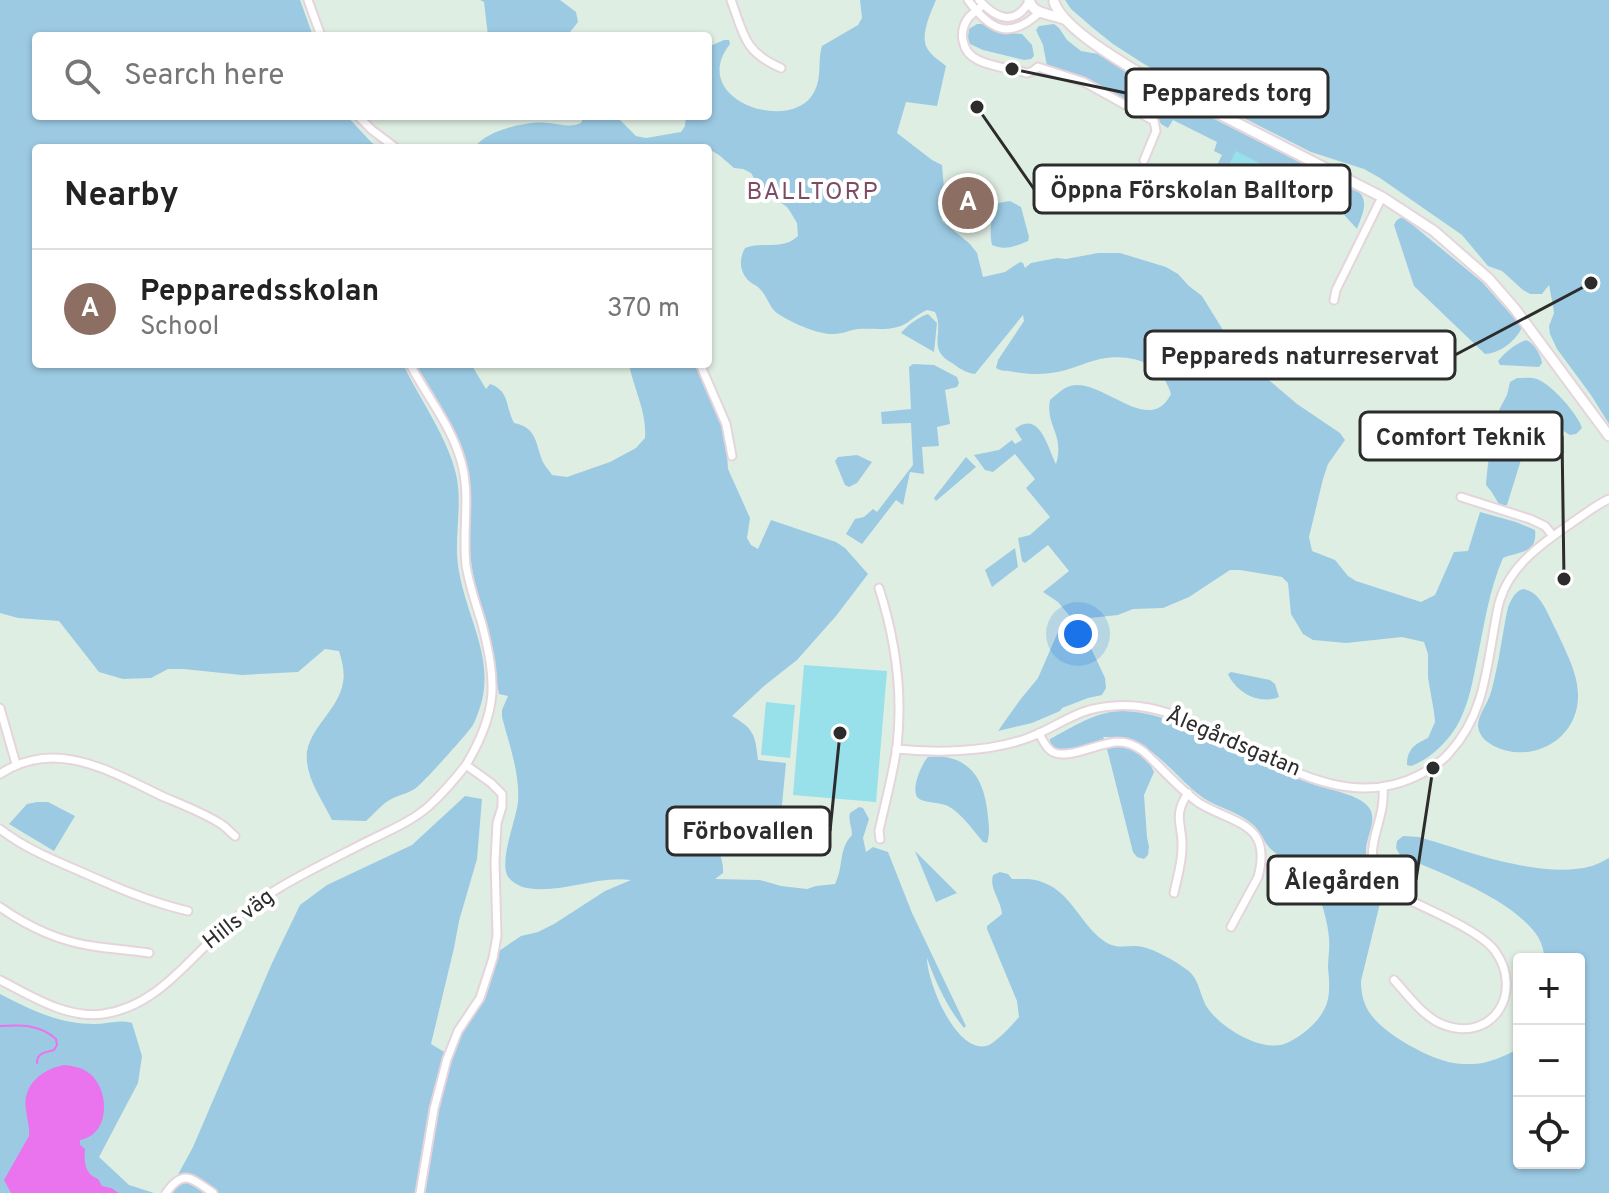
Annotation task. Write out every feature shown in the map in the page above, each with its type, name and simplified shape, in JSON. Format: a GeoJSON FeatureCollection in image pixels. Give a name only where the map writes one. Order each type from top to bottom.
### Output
{"type":"FeatureCollection","features":[{"type":"Feature","properties":{"kind":"street"},"geometry":{"type":"LineString","coordinates":[[308,0],[320,32]]}},
{"type":"Feature","properties":{"kind":"street"},"geometry":{"type":"LineString","coordinates":[[731,0],[750,47],[760,58],[781,68]]}},
{"type":"Feature","properties":{"kind":"street"},"geometry":{"type":"LineString","coordinates":[[968,0],[985,21],[1009,29],[1029,22],[1050,9],[1054,1]]}},
{"type":"Feature","properties":{"kind":"street"},"geometry":{"type":"LineString","coordinates":[[1144,160],[1156,131],[1154,121],[1073,77],[1038,67],[1027,73],[981,62],[972,56],[964,46],[962,32],[981,2],[995,15],[1008,17],[1019,14],[1029,1],[1033,9],[1064,19],[1141,74],[1382,197],[1434,231],[1489,279],[1534,333],[1609,436]]}},
{"type":"Feature","properties":{"kind":"street"},"geometry":{"type":"LineString","coordinates":[[1054,1],[1064,19]]}},
{"type":"Feature","properties":{"kind":"street"},"geometry":{"type":"LineString","coordinates":[[362,120],[391,144]]}},
{"type":"Feature","properties":{"kind":"street"},"geometry":{"type":"LineString","coordinates":[[1334,300],[1336,290],[1382,197]]}},
{"type":"Feature","properties":{"kind":"street","name":"Hills väg"},"geometry":{"type":"LineString","coordinates":[[0,980],[49,1004],[81,1014],[104,1014],[142,1001],[160,989],[226,925],[261,899],[406,822],[445,791],[466,765],[488,721],[493,691],[487,650],[466,562],[464,473],[451,434],[412,368]]}},
{"type":"Feature","properties":{"kind":"street"},"geometry":{"type":"LineString","coordinates":[[702,368],[726,424],[732,456]]}},
{"type":"Feature","properties":{"kind":"street"},"geometry":{"type":"LineString","coordinates":[[1461,497],[1530,519],[1545,526],[1553,536]]}},
{"type":"Feature","properties":{"kind":"street","name":"Ålegårdsgatan"},"geometry":{"type":"LineString","coordinates":[[896,749],[922,752],[1015,742],[1085,712],[1112,706],[1141,707],[1176,716],[1327,782],[1353,788],[1383,787],[1410,780],[1433,768],[1451,752],[1471,723],[1483,688],[1502,595],[1518,568],[1553,536],[1606,498]]}},
{"type":"Feature","properties":{"kind":"street"},"geometry":{"type":"LineString","coordinates":[[879,588],[898,679],[896,749],[880,839]]}},
{"type":"Feature","properties":{"kind":"street"},"geometry":{"type":"LineString","coordinates":[[0,708],[16,764]]}},
{"type":"Feature","properties":{"kind":"street","name":"Ålegårdsgatan"},"geometry":{"type":"LineString","coordinates":[[1039,733],[1049,750],[1059,754],[1112,742],[1130,744],[1143,751],[1200,803],[1245,824],[1259,845],[1261,864],[1258,877],[1231,927]]}},
{"type":"Feature","properties":{"kind":"street"},"geometry":{"type":"LineString","coordinates":[[0,774],[16,764],[33,760],[55,758],[78,761],[222,824],[235,836]]}},
{"type":"Feature","properties":{"kind":"street"},"geometry":{"type":"LineString","coordinates":[[420,1193],[434,1109],[447,1059],[458,1031],[480,998],[497,936],[495,861],[502,794],[466,765]]}},
{"type":"Feature","properties":{"kind":"street"},"geometry":{"type":"LineString","coordinates":[[1383,787],[1384,797],[1372,846],[1373,861],[1380,877],[1399,895],[1488,943],[1501,960],[1506,990],[1503,1006],[1493,1019],[1481,1026],[1464,1029],[1448,1027],[1434,1020],[1394,980]]}},
{"type":"Feature","properties":{"kind":"street"},"geometry":{"type":"LineString","coordinates":[[1174,893],[1182,849],[1179,810],[1188,793]]}},
{"type":"Feature","properties":{"kind":"street"},"geometry":{"type":"LineString","coordinates":[[0,829],[49,858],[145,899],[188,911]]}},
{"type":"Feature","properties":{"kind":"street"},"geometry":{"type":"LineString","coordinates":[[0,907],[33,926],[72,942],[149,953]]}},
{"type":"Feature","properties":{"kind":"street"},"geometry":{"type":"LineString","coordinates":[[166,1193],[173,1183],[186,1177],[213,1193]]}},
{"type":"Feature","properties":{"kind":"shaded area"},"geometry":{"type":"Polygon","coordinates":[[[0,0],[300,0],[312,32],[32,32],[32,120],[351,120],[374,144],[32,144],[32,368],[405,368],[440,432],[456,474],[458,565],[484,663],[481,703],[473,725],[413,790],[385,803],[366,821],[332,820],[313,785],[307,751],[340,693],[344,674],[339,651],[325,649],[298,672],[242,675],[168,669],[151,678],[123,679],[99,672],[59,621],[18,618],[0,613],[0,0]]]}},
{"type":"Feature","properties":{"kind":"shaded area"},"geometry":{"type":"Polygon","coordinates":[[[480,0],[560,0],[576,12],[578,22],[570,32],[488,32],[484,2],[480,0]]]}},
{"type":"Feature","properties":{"kind":"shaded area"},"geometry":{"type":"Polygon","coordinates":[[[860,0],[936,0],[927,23],[925,41],[930,52],[946,66],[937,106],[906,102],[897,133],[942,165],[942,221],[977,253],[983,277],[1005,272],[1020,262],[1025,268],[1031,263],[1098,253],[1120,253],[1166,267],[1202,296],[1226,335],[1270,381],[1340,433],[1345,440],[1328,464],[1323,479],[1309,537],[1312,551],[1335,560],[1356,581],[1421,602],[1435,595],[1454,552],[1468,551],[1480,512],[1535,530],[1534,544],[1530,548],[1503,558],[1490,595],[1466,706],[1451,735],[1433,754],[1411,766],[1407,765],[1410,751],[1428,738],[1435,722],[1424,642],[1402,637],[1346,643],[1313,640],[1303,634],[1291,614],[1288,583],[1282,577],[1230,570],[1189,597],[1163,608],[1133,609],[1118,615],[1080,621],[1073,620],[1058,602],[1043,592],[1069,571],[1048,545],[1025,563],[1022,561],[1018,538],[1030,535],[1050,517],[1026,488],[1035,479],[1015,454],[993,472],[985,470],[974,455],[999,450],[1012,440],[1015,444],[1022,440],[1015,429],[1031,424],[1042,433],[1056,464],[1058,445],[1050,417],[1050,400],[1067,387],[1083,386],[1150,410],[1162,406],[1171,394],[1167,383],[1152,367],[1133,359],[1111,357],[1046,374],[998,369],[998,360],[1024,321],[1023,315],[975,374],[944,358],[940,352],[935,312],[927,310],[895,328],[858,329],[834,334],[812,330],[789,320],[777,313],[762,291],[750,282],[741,261],[745,248],[792,241],[798,236],[797,223],[787,207],[760,188],[751,173],[734,168],[712,151],[712,144],[478,144],[489,135],[510,127],[541,122],[573,125],[582,120],[620,120],[636,136],[646,138],[681,132],[686,120],[712,120],[712,45],[724,40],[729,40],[730,44],[720,64],[721,81],[731,95],[746,105],[765,110],[784,111],[801,106],[816,88],[822,46],[858,25],[862,18],[860,0]]]}},
{"type":"Feature","properties":{"kind":"shaded area"},"geometry":{"type":"Polygon","coordinates":[[[1065,0],[1609,0],[1609,424],[1550,334],[1549,326],[1554,313],[1549,285],[1542,294],[1530,294],[1523,290],[1502,271],[1488,266],[1462,235],[1380,178],[1364,169],[1311,152],[1144,64],[1093,28],[1065,0]]]}},
{"type":"Feature","properties":{"kind":"shaded area"},"geometry":{"type":"Polygon","coordinates":[[[977,24],[1000,32],[1022,34],[1032,45],[1034,56],[1024,60],[970,44],[969,29],[977,24]]]}},
{"type":"Feature","properties":{"kind":"shaded area"},"geometry":{"type":"Polygon","coordinates":[[[1054,24],[1081,51],[1098,54],[1161,92],[1360,193],[1364,206],[1357,229],[1329,198],[1294,182],[1280,208],[1213,174],[1222,155],[1214,151],[1217,142],[1173,120],[1168,128],[1158,118],[1104,89],[1047,66],[1036,30],[1039,26],[1054,24]]]}},
{"type":"Feature","properties":{"kind":"shaded area"},"geometry":{"type":"Polygon","coordinates":[[[1236,151],[1283,175],[1270,200],[1223,176],[1236,151]]]}},
{"type":"Feature","properties":{"kind":"shaded area"},"geometry":{"type":"Polygon","coordinates":[[[1010,201],[1021,207],[1029,237],[1028,241],[1001,248],[992,245],[991,223],[998,203],[1010,201]]]}},
{"type":"Feature","properties":{"kind":"shaded area"},"geometry":{"type":"Polygon","coordinates":[[[1404,218],[1482,282],[1522,327],[1512,341],[1496,352],[1485,354],[1414,286],[1394,225],[1404,218]]]}},
{"type":"Feature","properties":{"kind":"shaded area"},"geometry":{"type":"Polygon","coordinates":[[[928,314],[937,323],[934,352],[901,333],[928,314]]]}},
{"type":"Feature","properties":{"kind":"shaded area"},"geometry":{"type":"Polygon","coordinates":[[[1526,340],[1539,353],[1542,363],[1539,367],[1500,365],[1498,361],[1504,354],[1526,340]]]}},
{"type":"Feature","properties":{"kind":"shaded area"},"geometry":{"type":"Polygon","coordinates":[[[913,364],[934,365],[957,377],[957,387],[945,390],[950,424],[937,427],[939,446],[922,447],[924,474],[910,472],[903,505],[896,500],[862,544],[846,534],[855,519],[864,517],[873,509],[877,512],[913,465],[911,423],[882,424],[881,412],[911,409],[909,367],[913,364]]]}},
{"type":"Feature","properties":{"kind":"shaded area"},"geometry":{"type":"Polygon","coordinates":[[[418,368],[473,368],[486,389],[490,384],[501,391],[514,423],[532,433],[544,464],[552,475],[567,477],[610,462],[636,448],[645,438],[642,410],[630,368],[696,368],[725,428],[728,469],[750,518],[747,538],[751,545],[758,549],[771,520],[836,542],[868,574],[797,660],[732,716],[752,733],[758,760],[786,763],[781,815],[738,806],[727,811],[716,832],[723,873],[715,879],[760,880],[807,889],[835,884],[845,846],[852,835],[850,813],[863,808],[869,819],[863,838],[866,852],[873,847],[888,852],[912,913],[966,1026],[964,1028],[952,1012],[927,958],[932,983],[945,1014],[964,1039],[975,1045],[990,1044],[1019,1017],[1017,1001],[987,929],[1002,914],[992,880],[993,875],[1000,872],[1012,879],[1035,880],[1052,887],[1107,943],[1148,948],[1182,966],[1195,978],[1206,1005],[1215,1017],[1234,1032],[1257,1043],[1279,1045],[1289,1042],[1313,1025],[1326,1006],[1329,987],[1328,931],[1319,896],[1303,872],[1273,851],[1251,823],[1204,798],[1145,747],[1119,738],[1103,737],[1102,741],[1069,750],[1054,749],[1050,744],[1050,739],[1094,717],[1113,712],[1139,712],[1187,727],[1272,769],[1366,804],[1372,814],[1367,856],[1382,895],[1361,981],[1369,1012],[1387,1031],[1409,1045],[1453,1063],[1484,1063],[1513,1051],[1513,1169],[1585,1169],[1585,953],[1543,953],[1536,933],[1505,906],[1471,886],[1400,855],[1396,848],[1397,841],[1403,836],[1419,837],[1505,862],[1551,869],[1592,866],[1609,858],[1609,1193],[168,1193],[193,1147],[300,905],[327,885],[412,845],[465,796],[482,799],[477,859],[459,921],[431,1044],[451,1056],[485,993],[499,951],[521,936],[554,924],[605,891],[631,880],[605,880],[540,889],[521,886],[507,875],[505,859],[518,802],[517,780],[502,717],[508,696],[499,694],[487,628],[472,571],[468,470],[456,433],[418,368]]]}},
{"type":"Feature","properties":{"kind":"shaded area"},"geometry":{"type":"Polygon","coordinates":[[[1517,378],[1537,379],[1549,387],[1570,408],[1582,428],[1570,435],[1552,418],[1529,424],[1530,431],[1507,505],[1500,506],[1486,485],[1489,461],[1492,444],[1503,422],[1499,410],[1510,382],[1517,378]]]}},
{"type":"Feature","properties":{"kind":"shaded area"},"geometry":{"type":"Polygon","coordinates":[[[857,455],[872,462],[857,483],[849,487],[845,485],[835,461],[838,457],[857,455]]]}},
{"type":"Feature","properties":{"kind":"shaded area"},"geometry":{"type":"Polygon","coordinates":[[[966,457],[976,467],[936,501],[934,498],[966,457]]]}},
{"type":"Feature","properties":{"kind":"shaded area"},"geometry":{"type":"Polygon","coordinates":[[[1015,548],[1018,567],[992,587],[985,570],[1015,548]]]}},
{"type":"Feature","properties":{"kind":"shaded area"},"geometry":{"type":"Polygon","coordinates":[[[1523,589],[1535,594],[1547,611],[1570,661],[1578,693],[1571,724],[1562,736],[1536,750],[1522,752],[1507,751],[1492,745],[1482,737],[1478,726],[1494,681],[1508,607],[1515,594],[1523,589]]]}},
{"type":"Feature","properties":{"kind":"shaded area"},"geometry":{"type":"Polygon","coordinates":[[[1066,624],[1071,635],[1080,628],[1084,633],[1105,678],[1106,688],[1102,695],[1062,708],[1032,723],[998,731],[1038,678],[1061,625],[1066,624]]]}},
{"type":"Feature","properties":{"kind":"shaded area"},"geometry":{"type":"Polygon","coordinates":[[[804,665],[887,671],[876,802],[793,795],[804,665]]]}},
{"type":"Feature","properties":{"kind":"shaded area"},"geometry":{"type":"Polygon","coordinates":[[[1231,672],[1270,680],[1275,684],[1279,697],[1263,699],[1249,695],[1236,686],[1228,674],[1231,672]]]}},
{"type":"Feature","properties":{"kind":"shaded area"},"geometry":{"type":"Polygon","coordinates":[[[766,702],[795,705],[790,758],[761,755],[766,702]]]}},
{"type":"Feature","properties":{"kind":"shaded area"},"geometry":{"type":"Polygon","coordinates":[[[1128,747],[1139,753],[1154,772],[1144,795],[1149,847],[1144,859],[1133,852],[1107,749],[1128,747]]]}},
{"type":"Feature","properties":{"kind":"shaded area"},"geometry":{"type":"Polygon","coordinates":[[[928,757],[955,759],[973,772],[986,804],[987,843],[948,806],[918,798],[916,783],[928,757]]]}},
{"type":"Feature","properties":{"kind":"shaded area"},"geometry":{"type":"Polygon","coordinates":[[[48,802],[75,816],[54,851],[9,824],[27,804],[48,802]]]}},
{"type":"Feature","properties":{"kind":"shaded area"},"geometry":{"type":"Polygon","coordinates":[[[915,851],[957,893],[936,902],[915,851]]]}},
{"type":"Feature","properties":{"kind":"shaded area"},"geometry":{"type":"Polygon","coordinates":[[[0,994],[34,1011],[69,1022],[132,1023],[142,1056],[138,1083],[99,1157],[129,1185],[154,1193],[0,1193],[0,994]]]}},
{"type":"Feature","properties":{"kind":"shaded area"},"geometry":{"type":"Polygon","coordinates":[[[64,1065],[86,1071],[101,1090],[104,1100],[102,1121],[97,1130],[80,1140],[80,1145],[85,1149],[85,1163],[90,1174],[102,1186],[119,1193],[11,1193],[4,1180],[29,1136],[26,1101],[30,1086],[41,1074],[64,1065]]]}},
{"type":"Feature","properties":{"kind":"waterway"},"geometry":{"type":"LineString","coordinates":[[0,1026],[36,1028],[56,1039],[54,1050],[40,1055],[37,1063]]}},
{"type":"Feature","properties":{"kind":"place","name":"Peppareds torg"},"geometry":{"type":"Point","coordinates":[1012,69]}},
{"type":"Feature","properties":{"kind":"place","name":"Öppna Förskolan Balltorp"},"geometry":{"type":"Point","coordinates":[977,107]}},
{"type":"Feature","properties":{"kind":"place","name":"Pepparedsskolan"},"geometry":{"type":"Point","coordinates":[968,203]}},
{"type":"Feature","properties":{"kind":"place","name":"Peppareds naturreservat"},"geometry":{"type":"Point","coordinates":[1591,283]}},
{"type":"Feature","properties":{"kind":"place","name":"Comfort Teknik"},"geometry":{"type":"Point","coordinates":[1564,579]}},
{"type":"Feature","properties":{"kind":"place","name":"Förbovallen"},"geometry":{"type":"Point","coordinates":[840,733]}},
{"type":"Feature","properties":{"kind":"place","name":"Ålegården"},"geometry":{"type":"Point","coordinates":[1433,768]}},
{"type":"Feature","properties":{"kind":"district","name":"BALLTORP"},"geometry":{"type":"Point","coordinates":[813,193]}}]}
